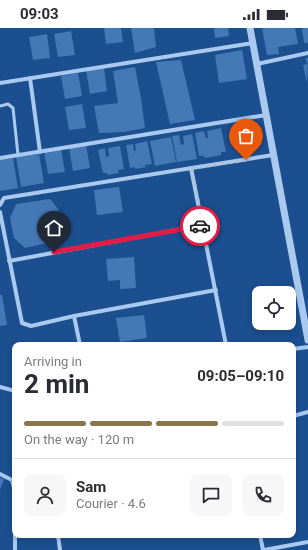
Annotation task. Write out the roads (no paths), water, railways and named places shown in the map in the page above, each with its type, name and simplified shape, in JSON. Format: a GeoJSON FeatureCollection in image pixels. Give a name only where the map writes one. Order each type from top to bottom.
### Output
{"type":"FeatureCollection","features":[{"type":"Feature","properties":{"kind":"street"},"geometry":{"type":"LineString","coordinates":[[250,28],[308,340]]}},
{"type":"Feature","properties":{"kind":"street"},"geometry":{"type":"LineString","coordinates":[[0,83],[253,43]]}},
{"type":"Feature","properties":{"kind":"street"},"geometry":{"type":"LineString","coordinates":[[257,64],[308,53]]}},
{"type":"Feature","properties":{"kind":"street"},"geometry":{"type":"LineString","coordinates":[[30,78],[40,152]]}},
{"type":"Feature","properties":{"kind":"street"},"geometry":{"type":"LineString","coordinates":[[0,158],[266,115]]}},
{"type":"Feature","properties":{"kind":"street"},"geometry":{"type":"LineString","coordinates":[[0,205],[4,198],[274,155]]}},
{"type":"Feature","properties":{"kind":"street"},"geometry":{"type":"LineString","coordinates":[[191,168],[225,342]]}},
{"type":"Feature","properties":{"kind":"street"},"geometry":{"type":"LineString","coordinates":[[0,212],[22,323],[31,326],[74,316],[216,290]]}},
{"type":"Feature","properties":{"kind":"street"},"geometry":{"type":"LineString","coordinates":[[9,261],[203,225]]}},
{"type":"Feature","properties":{"kind":"street"},"geometry":{"type":"LineString","coordinates":[[74,316],[79,342]]}},
{"type":"Feature","properties":{"kind":"street"},"geometry":{"type":"LineString","coordinates":[[296,349],[308,347]]}},
{"type":"Feature","properties":{"kind":"street"},"geometry":{"type":"LineString","coordinates":[[0,387],[12,390]]}},
{"type":"Feature","properties":{"kind":"street"},"geometry":{"type":"LineString","coordinates":[[296,415],[308,412]]}},
{"type":"Feature","properties":{"kind":"street"},"geometry":{"type":"LineString","coordinates":[[0,474],[12,480]]}},
{"type":"Feature","properties":{"kind":"street"},"geometry":{"type":"LineString","coordinates":[[15,538],[15,550]]}},
{"type":"Feature","properties":{"kind":"street"},"geometry":{"type":"LineString","coordinates":[[58,538],[60,550]]}},
{"type":"Feature","properties":{"kind":"street"},"geometry":{"type":"LineString","coordinates":[[261,538],[264,550],[308,542]]}},
{"type":"Feature","properties":{"kind":"lane"},"geometry":{"type":"LineString","coordinates":[[0,106],[8,104],[13,108],[18,155]]}}]}
